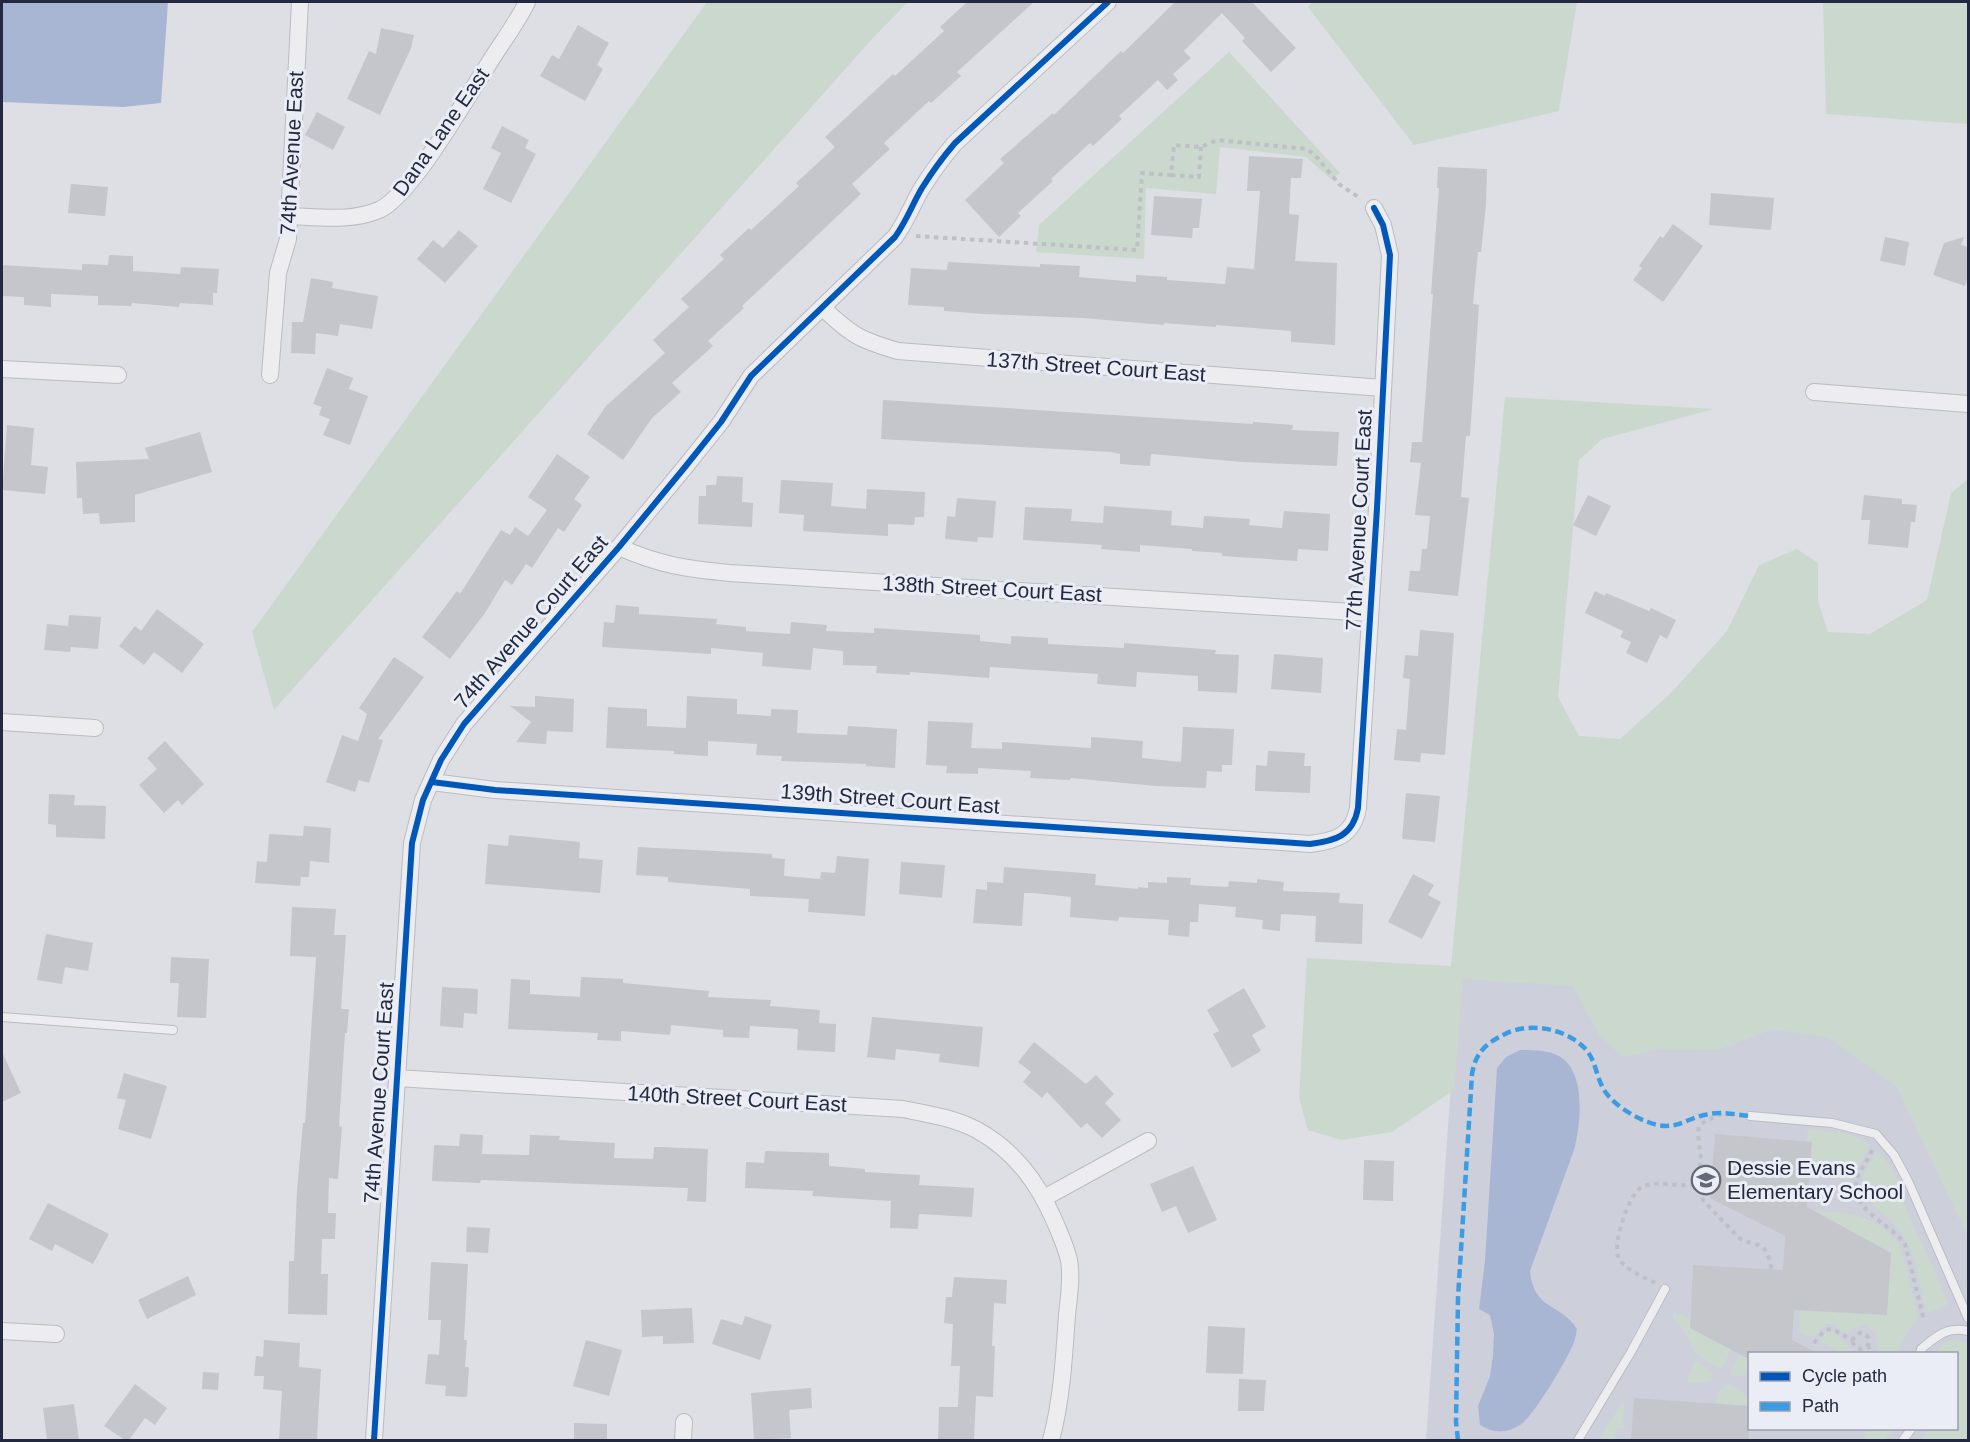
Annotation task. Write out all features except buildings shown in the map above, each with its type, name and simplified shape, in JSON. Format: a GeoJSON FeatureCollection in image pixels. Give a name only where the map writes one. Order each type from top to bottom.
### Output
{"type":"FeatureCollection","features":[{"type":"Feature","properties":{"kind":"street","name":"74th Avenue East"},"geometry":{"type":"LineString","coordinates":[[270,375],[278,273],[288,239],[300,2]]}},
{"type":"Feature","properties":{"kind":"street","name":"Dana Lane East"},"geometry":{"type":"LineString","coordinates":[[288,216],[352,217],[381,210],[394,201],[444,134],[526,2]]}},
{"type":"Feature","properties":{"kind":"street","name":"74th Avenue Court East"},"geometry":{"type":"LineString","coordinates":[[374,1440],[412,843],[420,809],[441,760],[464,724],[619,547],[721,422],[751,376],[897,234],[909,217],[937,165],[955,142],[1108,2]]}},
{"type":"Feature","properties":{"kind":"street","name":"77th Avenue Court East"},"geometry":{"type":"LineString","coordinates":[[1344,834],[1352,825],[1358,808],[1390,255],[1383,225],[1374,208]]}},
{"type":"Feature","properties":{"kind":"street","name":"137th Street Court East"},"geometry":{"type":"LineString","coordinates":[[822,308],[846,330],[860,339],[898,351],[917,354],[1383,388]]}},
{"type":"Feature","properties":{"kind":"street"},"geometry":{"type":"LineString","coordinates":[[2,369],[118,375]]}},
{"type":"Feature","properties":{"kind":"street"},"geometry":{"type":"LineString","coordinates":[[1814,392],[1968,404]]}},
{"type":"Feature","properties":{"kind":"street","name":"138th Street Court East"},"geometry":{"type":"LineString","coordinates":[[619,547],[660,564],[730,573],[1370,613]]}},
{"type":"Feature","properties":{"kind":"street"},"geometry":{"type":"LineString","coordinates":[[2,722],[95,728]]}},
{"type":"Feature","properties":{"kind":"street","name":"139th Street Court East"},"geometry":{"type":"LineString","coordinates":[[432,782],[495,790],[1310,844],[1325,842],[1344,834]]}},
{"type":"Feature","properties":{"kind":"street","name":"140th Street Court East"},"geometry":{"type":"LineString","coordinates":[[397,1078],[903,1109],[950,1119],[976,1130],[1019,1161],[1044,1198],[1063,1240],[1069,1261],[1070,1279],[1060,1408],[1051,1440]]}},
{"type":"Feature","properties":{"kind":"street"},"geometry":{"type":"LineString","coordinates":[[1044,1198],[1148,1141]]}},
{"type":"Feature","properties":{"kind":"street"},"geometry":{"type":"LineString","coordinates":[[2,1331],[56,1334]]}},
{"type":"Feature","properties":{"kind":"street"},"geometry":{"type":"LineString","coordinates":[[683,1440],[684,1422]]}},
{"type":"Feature","properties":{"kind":"lane"},"geometry":{"type":"LineString","coordinates":[[2,1017],[173,1030]]}},
{"type":"Feature","properties":{"kind":"lane"},"geometry":{"type":"LineString","coordinates":[[1750,1116],[1832,1123],[1876,1134],[1894,1155],[1909,1183],[1968,1318]]}},
{"type":"Feature","properties":{"kind":"lane"},"geometry":{"type":"LineString","coordinates":[[1578,1440],[1631,1352],[1665,1289]]}},
{"type":"Feature","properties":{"kind":"lane"},"geometry":{"type":"LineString","coordinates":[[1920,1352],[1937,1336],[1955,1328],[1968,1331]]}},
{"type":"Feature","properties":{"kind":"path"},"geometry":{"type":"LineString","coordinates":[[1171,175],[1174,145],[1201,147],[1217,140],[1307,148],[1315,154],[1340,184],[1374,208]]}},
{"type":"Feature","properties":{"kind":"path"},"geometry":{"type":"LineString","coordinates":[[897,234],[1137,250],[1143,173],[1199,177],[1201,147]]}},
{"type":"Feature","properties":{"kind":"path"},"geometry":{"type":"LineString","coordinates":[[1722,1114],[1705,1121],[1699,1127],[1701,1159],[1697,1184],[1703,1200],[1744,1243],[1761,1246],[1765,1250],[1772,1270]]}},
{"type":"Feature","properties":{"kind":"path"},"geometry":{"type":"LineString","coordinates":[[1876,1134],[1870,1156],[1857,1180],[1857,1196],[1862,1205],[1899,1236],[1905,1244],[1924,1320]]}},
{"type":"Feature","properties":{"kind":"path"},"geometry":{"type":"LineString","coordinates":[[1665,1289],[1624,1265],[1618,1256],[1618,1237],[1630,1201],[1639,1188],[1650,1185],[1689,1186],[1697,1184]]}},
{"type":"Feature","properties":{"kind":"path"},"geometry":{"type":"LineString","coordinates":[[1814,1343],[1828,1328],[1834,1328],[1853,1340],[1854,1345],[1859,1349],[1868,1344]]}},
{"type":"Feature","properties":{"kind":"path"},"geometry":{"type":"LineString","coordinates":[[1853,1340],[1857,1334],[1865,1333],[1869,1339],[1868,1344],[1872,1352]]}},
{"type":"Feature","properties":{"kind":"shaded area"},"geometry":{"type":"Polygon","coordinates":[[[707,2],[908,2],[872,39],[274,710],[252,632],[707,2]]]}},
{"type":"Feature","properties":{"kind":"shaded area"},"geometry":{"type":"Polygon","coordinates":[[[1312,2],[1577,2],[1559,111],[1414,145],[1308,7],[1312,2]]]}},
{"type":"Feature","properties":{"kind":"shaded area"},"geometry":{"type":"Polygon","coordinates":[[[1823,2],[1968,2],[1968,124],[1826,114],[1823,2]]]}},
{"type":"Feature","properties":{"kind":"shaded area"},"geometry":{"type":"Polygon","coordinates":[[[1229,52],[1340,173],[1331,179],[1306,157],[1220,147],[1216,194],[1146,188],[1144,259],[1036,252],[1039,225],[1229,52]]]}},
{"type":"Feature","properties":{"kind":"shaded area"},"geometry":{"type":"Polygon","coordinates":[[[1505,397],[1714,409],[1602,439],[1579,460],[1558,697],[1579,736],[1620,739],[1671,693],[1727,631],[1759,565],[1797,549],[1818,563],[1818,601],[1828,632],[1870,634],[1927,600],[1951,493],[1968,479],[1968,1237],[1896,1086],[1829,1038],[1773,1029],[1718,1050],[1662,1049],[1623,1057],[1599,1035],[1573,986],[1463,979],[1454,1090],[1392,1132],[1341,1140],[1308,1130],[1299,1098],[1307,958],[1451,966],[1505,397]]]}},
{"type":"Feature","properties":{"kind":"shaded area","name":"Dessie Evans Elementary School"},"geometry":{"type":"Polygon","coordinates":[[[1459,971],[1968,1007],[1968,1440],[1426,1440],[1459,971]]]}},
{"type":"Feature","properties":{"kind":"shaded area"},"geometry":{"type":"Polygon","coordinates":[[[1808,1130],[1846,1133],[1869,1143],[1851,1181],[1809,1175],[1812,1142],[1806,1141],[1808,1130]]]}},
{"type":"Feature","properties":{"kind":"shaded area"},"geometry":{"type":"Polygon","coordinates":[[[1877,1151],[1893,1172],[1908,1214],[1948,1305],[1926,1313],[1917,1272],[1907,1243],[1897,1228],[1873,1205],[1864,1192],[1863,1175],[1877,1151]]]}},
{"type":"Feature","properties":{"kind":"shaded area"},"geometry":{"type":"Polygon","coordinates":[[[1812,1210],[1860,1217],[1871,1221],[1891,1235],[1900,1245],[1919,1318],[1906,1334],[1899,1352],[1877,1352],[1876,1332],[1862,1324],[1847,1333],[1842,1332],[1836,1325],[1826,1324],[1813,1337],[1799,1332],[1800,1310],[1887,1315],[1891,1253],[1812,1210]]]}},
{"type":"Feature","properties":{"kind":"shaded area"},"geometry":{"type":"Polygon","coordinates":[[[1673,1312],[1690,1319],[1690,1328],[1731,1349],[1723,1368],[1701,1357],[1694,1350],[1682,1329],[1673,1320],[1673,1312]]]}},
{"type":"Feature","properties":{"kind":"shaded area"},"geometry":{"type":"Polygon","coordinates":[[[1830,1330],[1838,1334],[1855,1352],[1840,1352],[1819,1341],[1830,1330]]]}},
{"type":"Feature","properties":{"kind":"shaded area"},"geometry":{"type":"Polygon","coordinates":[[[1953,1340],[1968,1343],[1968,1440],[1922,1440],[1927,1430],[1958,1430],[1958,1352],[1936,1352],[1945,1342],[1953,1340]]]}},
{"type":"Feature","properties":{"kind":"shaded area"},"geometry":{"type":"Polygon","coordinates":[[[1740,1354],[1748,1358],[1748,1374],[1737,1376],[1729,1374],[1740,1354]]]}},
{"type":"Feature","properties":{"kind":"shaded area"},"geometry":{"type":"Polygon","coordinates":[[[1697,1361],[1713,1374],[1710,1381],[1693,1383],[1687,1381],[1694,1362],[1697,1361]]]}},
{"type":"Feature","properties":{"kind":"shaded area"},"geometry":{"type":"Polygon","coordinates":[[[1729,1384],[1742,1392],[1747,1398],[1748,1406],[1716,1404],[1719,1390],[1729,1384]]]}},
{"type":"Feature","properties":{"kind":"shaded area"},"geometry":{"type":"Polygon","coordinates":[[[1624,1400],[1623,1428],[1616,1428],[1615,1440],[1598,1440],[1624,1400]]]}},
{"type":"Feature","properties":{"kind":"shaded area"},"geometry":{"type":"Polygon","coordinates":[[[1866,1430],[1892,1430],[1884,1440],[1865,1440],[1866,1430]]]}},
{"type":"Feature","properties":{"kind":"water"},"geometry":{"type":"Polygon","coordinates":[[[2,2],[168,2],[161,103],[123,107],[2,102],[2,2]]]}},
{"type":"Feature","properties":{"kind":"water"},"geometry":{"type":"Polygon","coordinates":[[[1520,1050],[1544,1051],[1557,1055],[1567,1062],[1577,1084],[1580,1112],[1574,1150],[1530,1271],[1536,1293],[1571,1321],[1577,1329],[1574,1343],[1566,1358],[1532,1413],[1520,1425],[1510,1430],[1500,1431],[1490,1430],[1480,1425],[1478,1406],[1490,1376],[1494,1334],[1490,1315],[1479,1309],[1485,1261],[1497,1068],[1506,1057],[1520,1050]]]}},
{"type":"Feature","properties":{"kind":"marked path"},"geometry":{"type":"LineString","coordinates":[[1458,1440],[1456,1422],[1458,1298],[1472,1074],[1482,1050],[1498,1038],[1515,1030],[1526,1028],[1550,1030],[1561,1033],[1580,1044],[1591,1057],[1607,1094],[1620,1107],[1643,1120],[1666,1126],[1714,1113],[1750,1116]]}},
{"type":"Feature","properties":{"kind":"cycle path"},"geometry":{"type":"LineString","coordinates":[[374,1440],[412,843],[423,800],[441,760],[464,724],[619,547],[685,467],[721,422],[751,376],[895,237],[918,194],[955,143],[1108,2]]}},
{"type":"Feature","properties":{"kind":"cycle path"},"geometry":{"type":"LineString","coordinates":[[432,782],[495,790],[1310,844],[1335,839],[1342,835],[1352,825],[1358,808],[1390,255],[1383,225],[1374,208]]}},
{"type":"Feature","properties":{"kind":"place","name":"Dessie Evans Elementary School"},"geometry":{"type":"Point","coordinates":[1706,1180]}}]}
